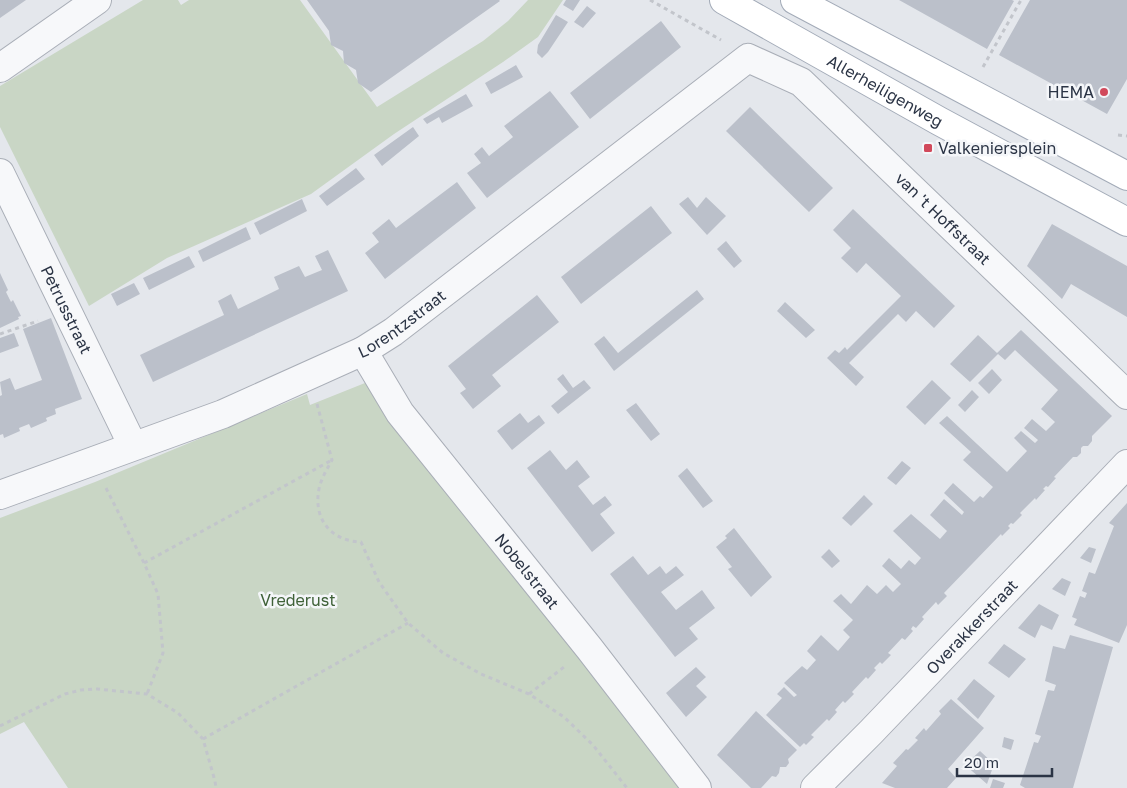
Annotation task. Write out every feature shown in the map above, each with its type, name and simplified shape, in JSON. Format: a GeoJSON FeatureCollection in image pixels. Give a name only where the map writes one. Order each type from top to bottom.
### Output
{"type":"FeatureCollection","features":[{"type":"Feature","properties":{"kind":"main road","name":"Allerheiligenweg"},"geometry":{"type":"LineString","coordinates":[[724,0],[939,121],[1127,222]]}},
{"type":"Feature","properties":{"kind":"main road"},"geometry":{"type":"LineString","coordinates":[[796,0],[1127,176]]}},
{"type":"Feature","properties":{"kind":"street"},"geometry":{"type":"LineString","coordinates":[[0,68],[97,0]]}},
{"type":"Feature","properties":{"kind":"street","name":"Lorentzstraat"},"geometry":{"type":"LineString","coordinates":[[0,495],[223,414],[364,351],[401,326],[748,58]]}},
{"type":"Feature","properties":{"kind":"street","name":"van 't Hoffstraat"},"geometry":{"type":"LineString","coordinates":[[748,58],[801,82],[1127,395]]}},
{"type":"Feature","properties":{"kind":"street","name":"Petrusstraat"},"geometry":{"type":"LineString","coordinates":[[0,172],[134,446]]}},
{"type":"Feature","properties":{"kind":"street","name":"Nobelstraat"},"geometry":{"type":"LineString","coordinates":[[364,351],[400,413],[589,648],[697,788]]}},
{"type":"Feature","properties":{"kind":"street","name":"Overakkerstraat"},"geometry":{"type":"LineString","coordinates":[[815,788],[1127,464]]}},
{"type":"Feature","properties":{"kind":"path"},"geometry":{"type":"LineString","coordinates":[[650,0],[724,42],[748,58]]}},
{"type":"Feature","properties":{"kind":"path"},"geometry":{"type":"LineString","coordinates":[[982,70],[1021,0]]}},
{"type":"Feature","properties":{"kind":"path"},"geometry":{"type":"LineString","coordinates":[[0,334],[67,310]]}},
{"type":"Feature","properties":{"kind":"path"},"geometry":{"type":"LineString","coordinates":[[309,376],[332,460],[319,487],[318,510],[322,520],[334,535],[350,542],[361,542],[380,582],[408,624],[443,653],[481,674],[530,694],[570,722],[593,745],[626,788]]}},
{"type":"Feature","properties":{"kind":"path"},"geometry":{"type":"LineString","coordinates":[[144,563],[332,460]]}},
{"type":"Feature","properties":{"kind":"path"},"geometry":{"type":"LineString","coordinates":[[92,461],[158,594],[163,653],[147,694]]}},
{"type":"Feature","properties":{"kind":"path"},"geometry":{"type":"LineString","coordinates":[[203,739],[408,624]]}},
{"type":"Feature","properties":{"kind":"path"},"geometry":{"type":"LineString","coordinates":[[530,694],[589,648]]}},
{"type":"Feature","properties":{"kind":"path"},"geometry":{"type":"LineString","coordinates":[[0,726],[66,694],[81,690],[97,689],[147,694],[178,713],[203,739],[216,788]]}},
{"type":"Feature","properties":{"kind":"green space"},"geometry":{"type":"Polygon","coordinates":[[[143,0],[178,0],[181,5],[189,0],[300,0],[377,107],[483,41],[508,21],[528,0],[563,0],[538,37],[394,134],[311,194],[167,258],[89,306],[0,127],[0,86],[143,0]]]}},
{"type":"Feature","properties":{"kind":"green space","name":"Vrederust"},"geometry":{"type":"Polygon","coordinates":[[[365,383],[685,788],[68,788],[24,722],[0,734],[0,518],[95,482],[307,394],[310,405],[365,383]]]}},
{"type":"Feature","properties":{"kind":"building"},"geometry":{"type":"Polygon","coordinates":[[[0,0],[26,0],[0,18],[0,0]]]}},
{"type":"Feature","properties":{"kind":"building"},"geometry":{"type":"Polygon","coordinates":[[[307,0],[500,1],[371,92],[358,83],[356,70],[344,63],[343,51],[331,45],[329,31],[307,0]]]}},
{"type":"Feature","properties":{"kind":"building"},"geometry":{"type":"Polygon","coordinates":[[[566,0],[580,0],[573,11],[563,5],[566,0]]]}},
{"type":"Feature","properties":{"kind":"building"},"geometry":{"type":"Polygon","coordinates":[[[899,0],[1012,0],[1014,1],[987,49],[899,0]]]}},
{"type":"Feature","properties":{"kind":"building"},"geometry":{"type":"Polygon","coordinates":[[[1030,0],[1127,0],[1127,79],[1107,114],[999,55],[1030,0]]]}},
{"type":"Feature","properties":{"kind":"building"},"geometry":{"type":"Polygon","coordinates":[[[587,6],[596,13],[583,28],[574,22],[587,6]]]}},
{"type":"Feature","properties":{"kind":"building"},"geometry":{"type":"Polygon","coordinates":[[[556,15],[568,22],[542,58],[537,53],[538,45],[556,15]]]}},
{"type":"Feature","properties":{"kind":"building"},"geometry":{"type":"Polygon","coordinates":[[[661,21],[681,47],[590,119],[570,93],[661,21]]]}},
{"type":"Feature","properties":{"kind":"building"},"geometry":{"type":"Polygon","coordinates":[[[516,65],[523,77],[491,94],[485,83],[516,65]]]}},
{"type":"Feature","properties":{"kind":"building"},"geometry":{"type":"Polygon","coordinates":[[[550,91],[579,127],[487,198],[467,173],[481,163],[474,154],[482,147],[489,156],[513,137],[504,126],[550,91]]]}},
{"type":"Feature","properties":{"kind":"building"},"geometry":{"type":"Polygon","coordinates":[[[466,94],[473,106],[442,123],[439,117],[427,124],[423,119],[466,94]]]}},
{"type":"Feature","properties":{"kind":"building"},"geometry":{"type":"Polygon","coordinates":[[[750,107],[833,188],[809,212],[726,131],[750,107]]]}},
{"type":"Feature","properties":{"kind":"building"},"geometry":{"type":"Polygon","coordinates":[[[413,127],[419,136],[382,166],[374,155],[413,127]]]}},
{"type":"Feature","properties":{"kind":"building"},"geometry":{"type":"Polygon","coordinates":[[[356,168],[365,179],[327,206],[319,196],[356,168]]]}},
{"type":"Feature","properties":{"kind":"building"},"geometry":{"type":"Polygon","coordinates":[[[457,182],[476,208],[385,279],[365,253],[379,242],[372,233],[389,219],[396,228],[457,182]]]}},
{"type":"Feature","properties":{"kind":"building"},"geometry":{"type":"Polygon","coordinates":[[[688,197],[697,208],[706,197],[726,216],[707,235],[679,204],[688,197]]]}},
{"type":"Feature","properties":{"kind":"building"},"geometry":{"type":"Polygon","coordinates":[[[302,199],[307,211],[260,235],[254,223],[302,199]]]}},
{"type":"Feature","properties":{"kind":"building"},"geometry":{"type":"Polygon","coordinates":[[[651,206],[672,233],[581,304],[561,277],[651,206]]]}},
{"type":"Feature","properties":{"kind":"building"},"geometry":{"type":"Polygon","coordinates":[[[853,209],[955,306],[934,328],[916,311],[906,322],[898,314],[849,363],[864,377],[856,386],[827,358],[835,350],[839,353],[845,347],[847,350],[901,296],[866,263],[857,273],[841,258],[851,248],[833,230],[853,209]]]}},
{"type":"Feature","properties":{"kind":"building"},"geometry":{"type":"Polygon","coordinates":[[[1052,224],[1127,266],[1127,317],[1071,284],[1062,299],[1027,266],[1052,224]]]}},
{"type":"Feature","properties":{"kind":"building"},"geometry":{"type":"Polygon","coordinates":[[[246,227],[251,239],[203,262],[198,251],[246,227]]]}},
{"type":"Feature","properties":{"kind":"building"},"geometry":{"type":"Polygon","coordinates":[[[726,241],[742,261],[734,268],[717,249],[726,241]]]}},
{"type":"Feature","properties":{"kind":"building"},"geometry":{"type":"Polygon","coordinates":[[[328,250],[348,291],[153,382],[140,355],[224,315],[218,301],[231,294],[238,309],[279,289],[274,277],[299,266],[305,277],[322,270],[315,256],[328,250]]]}},
{"type":"Feature","properties":{"kind":"building"},"geometry":{"type":"Polygon","coordinates":[[[189,256],[195,267],[149,290],[143,278],[189,256]]]}},
{"type":"Feature","properties":{"kind":"building"},"geometry":{"type":"Polygon","coordinates":[[[0,273],[8,290],[6,292],[11,302],[13,300],[21,316],[18,317],[19,319],[0,328],[0,273]]]}},
{"type":"Feature","properties":{"kind":"building"},"geometry":{"type":"Polygon","coordinates":[[[134,283],[140,294],[117,306],[111,294],[134,283]]]}},
{"type":"Feature","properties":{"kind":"building"},"geometry":{"type":"Polygon","coordinates":[[[697,290],[704,299],[614,371],[594,344],[604,336],[618,353],[697,290]]]}},
{"type":"Feature","properties":{"kind":"building"},"geometry":{"type":"Polygon","coordinates":[[[537,295],[559,322],[492,375],[501,386],[473,409],[460,393],[466,389],[448,366],[537,295]]]}},
{"type":"Feature","properties":{"kind":"building"},"geometry":{"type":"Polygon","coordinates":[[[785,302],[815,330],[806,338],[777,311],[785,302]]]}},
{"type":"Feature","properties":{"kind":"building"},"geometry":{"type":"Polygon","coordinates":[[[51,318],[82,399],[55,409],[56,414],[46,418],[47,421],[31,428],[29,424],[19,428],[20,431],[4,438],[3,434],[0,435],[0,396],[2,395],[0,382],[10,378],[15,390],[42,380],[23,329],[51,318]]]}},
{"type":"Feature","properties":{"kind":"building"},"geometry":{"type":"Polygon","coordinates":[[[1021,330],[1112,416],[1092,436],[1092,441],[1088,446],[1081,448],[1081,453],[1077,457],[1073,457],[1054,477],[1056,478],[1048,487],[1046,486],[1043,489],[1045,490],[1036,500],[1035,498],[1020,513],[1022,515],[1013,524],[1011,523],[1008,526],[1010,528],[1002,536],[1001,534],[944,593],[947,596],[938,605],[936,602],[922,617],[924,619],[916,628],[913,626],[911,629],[913,631],[905,640],[902,638],[888,653],[891,655],[882,664],[880,662],[874,668],[876,670],[868,679],[866,677],[845,703],[843,701],[829,721],[827,719],[811,735],[814,737],[806,745],[804,743],[800,747],[766,715],[782,698],[777,694],[784,687],[794,697],[797,695],[784,683],[802,666],[807,670],[816,660],[807,651],[821,635],[838,651],[850,637],[843,630],[853,620],[833,601],[841,594],[851,604],[867,585],[877,594],[886,585],[893,592],[901,584],[882,566],[889,558],[901,569],[909,560],[915,565],[921,558],[893,531],[911,514],[940,539],[947,531],[930,515],[944,499],[962,515],[964,512],[944,493],[953,483],[974,502],[980,496],[983,498],[993,487],[963,460],[971,452],[939,423],[947,416],[1007,472],[1027,451],[1014,438],[1021,431],[1035,443],[1038,440],[1024,428],[1032,419],[1046,431],[1055,422],[1041,409],[1058,390],[1015,350],[1005,360],[998,354],[970,382],[950,364],[978,335],[997,353],[1021,330]]]}},
{"type":"Feature","properties":{"kind":"building"},"geometry":{"type":"Polygon","coordinates":[[[14,333],[19,346],[0,353],[0,338],[14,333]]]}},
{"type":"Feature","properties":{"kind":"building"},"geometry":{"type":"Polygon","coordinates":[[[992,369],[1002,380],[989,394],[978,383],[992,369]]]}},
{"type":"Feature","properties":{"kind":"building"},"geometry":{"type":"Polygon","coordinates":[[[563,374],[573,388],[584,380],[591,388],[558,414],[551,406],[568,392],[557,379],[563,374]]]}},
{"type":"Feature","properties":{"kind":"building"},"geometry":{"type":"Polygon","coordinates":[[[932,380],[951,398],[925,425],[906,407],[932,380]]]}},
{"type":"Feature","properties":{"kind":"building"},"geometry":{"type":"Polygon","coordinates":[[[972,390],[979,397],[965,412],[958,405],[972,390]]]}},
{"type":"Feature","properties":{"kind":"building"},"geometry":{"type":"Polygon","coordinates":[[[636,403],[660,434],[651,441],[626,410],[636,403]]]}},
{"type":"Feature","properties":{"kind":"building"},"geometry":{"type":"Polygon","coordinates":[[[520,413],[528,423],[539,415],[545,423],[512,450],[497,431],[520,413]]]}},
{"type":"Feature","properties":{"kind":"building"},"geometry":{"type":"Polygon","coordinates":[[[550,450],[566,470],[577,460],[590,477],[578,486],[593,505],[605,496],[612,505],[600,514],[615,533],[592,552],[527,468],[550,450]]]}},
{"type":"Feature","properties":{"kind":"building"},"geometry":{"type":"Polygon","coordinates":[[[902,461],[911,468],[896,485],[887,478],[902,461]]]}},
{"type":"Feature","properties":{"kind":"building"},"geometry":{"type":"Polygon","coordinates":[[[687,468],[713,501],[703,508],[678,476],[687,468]]]}},
{"type":"Feature","properties":{"kind":"building"},"geometry":{"type":"Polygon","coordinates":[[[864,495],[873,504],[851,526],[842,518],[864,495]]]}},
{"type":"Feature","properties":{"kind":"building"},"geometry":{"type":"Polygon","coordinates":[[[1127,503],[1127,625],[1119,643],[1074,625],[1077,619],[1072,617],[1080,596],[1085,598],[1087,593],[1082,591],[1089,572],[1095,574],[1114,526],[1109,523],[1127,503]]]}},
{"type":"Feature","properties":{"kind":"building"},"geometry":{"type":"Polygon","coordinates":[[[734,528],[772,577],[751,597],[728,569],[732,567],[716,547],[727,538],[725,536],[734,528]]]}},
{"type":"Feature","properties":{"kind":"building"},"geometry":{"type":"Polygon","coordinates":[[[1089,547],[1096,549],[1091,563],[1080,558],[1089,547]]]}},
{"type":"Feature","properties":{"kind":"building"},"geometry":{"type":"Polygon","coordinates":[[[829,549],[840,561],[832,568],[821,557],[829,549]]]}},
{"type":"Feature","properties":{"kind":"building"},"geometry":{"type":"Polygon","coordinates":[[[633,556],[648,575],[660,566],[666,574],[676,566],[684,575],[661,592],[676,610],[702,590],[715,608],[689,628],[698,639],[675,657],[610,574],[633,556]]]}},
{"type":"Feature","properties":{"kind":"building"},"geometry":{"type":"Polygon","coordinates":[[[1062,578],[1071,582],[1065,596],[1052,589],[1062,578]]]}},
{"type":"Feature","properties":{"kind":"building"},"geometry":{"type":"Polygon","coordinates":[[[1039,604],[1059,615],[1052,630],[1041,625],[1035,638],[1018,628],[1039,604]]]}},
{"type":"Feature","properties":{"kind":"building"},"geometry":{"type":"Polygon","coordinates":[[[1070,635],[1113,647],[1073,788],[1025,788],[1020,785],[1034,742],[1038,743],[1041,736],[1035,734],[1048,690],[1054,691],[1056,685],[1045,681],[1053,646],[1065,649],[1070,635]]]}},
{"type":"Feature","properties":{"kind":"building"},"geometry":{"type":"Polygon","coordinates":[[[1004,644],[1026,659],[1009,678],[988,663],[1004,644]]]}},
{"type":"Feature","properties":{"kind":"building"},"geometry":{"type":"Polygon","coordinates":[[[696,667],[706,677],[696,686],[707,697],[686,717],[666,693],[696,667]]]}},
{"type":"Feature","properties":{"kind":"building"},"geometry":{"type":"Polygon","coordinates":[[[974,679],[995,696],[978,719],[957,699],[974,679]]]}},
{"type":"Feature","properties":{"kind":"building"},"geometry":{"type":"Polygon","coordinates":[[[951,699],[984,728],[948,769],[956,778],[947,788],[895,788],[882,783],[897,766],[893,763],[906,749],[908,750],[918,740],[915,738],[924,728],[926,731],[941,714],[939,711],[951,699]]]}},
{"type":"Feature","properties":{"kind":"building"},"geometry":{"type":"Polygon","coordinates":[[[756,711],[797,750],[788,759],[789,763],[786,767],[780,767],[776,777],[772,776],[761,788],[751,788],[717,755],[756,711]]]}},
{"type":"Feature","properties":{"kind":"building"},"geometry":{"type":"Polygon","coordinates":[[[1004,737],[1014,740],[1011,750],[1002,747],[1004,737]]]}},
{"type":"Feature","properties":{"kind":"building"},"geometry":{"type":"Polygon","coordinates":[[[980,751],[994,764],[987,784],[965,765],[980,751]]]}},
{"type":"Feature","properties":{"kind":"building"},"geometry":{"type":"Polygon","coordinates":[[[993,779],[1005,783],[1003,788],[990,788],[993,779]]]}},
{"type":"Feature","properties":{"kind":"place","name":"HEMA"},"geometry":{"type":"Point","coordinates":[1104,92]}},
{"type":"Feature","properties":{"kind":"place","name":"Valkeniersplein"},"geometry":{"type":"Point","coordinates":[928,148]}}]}
